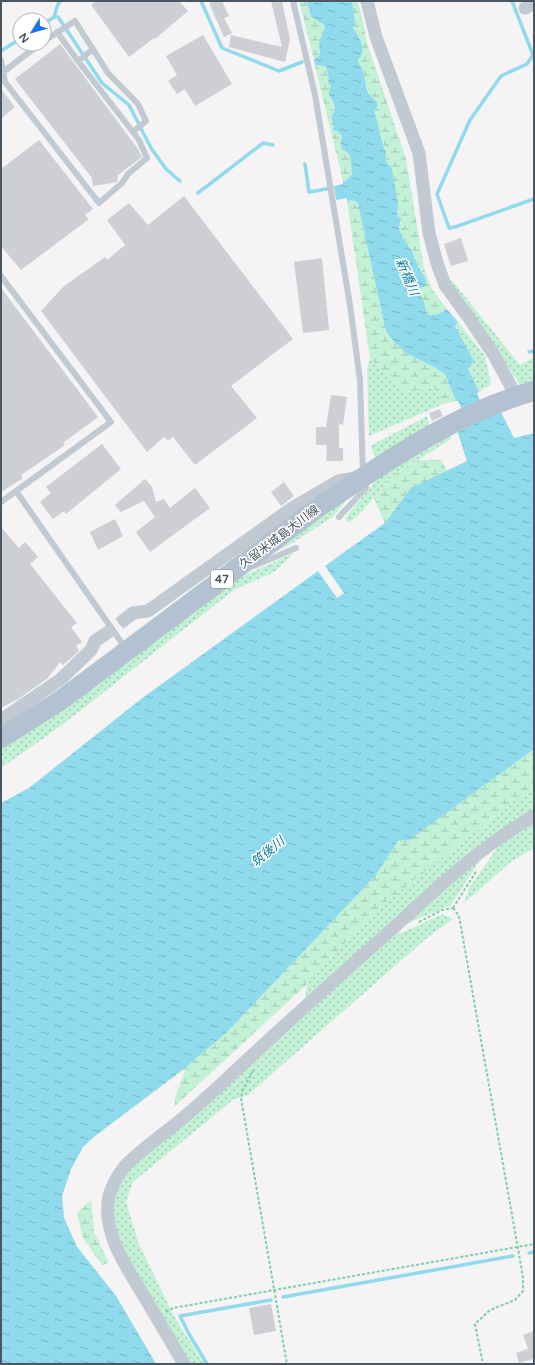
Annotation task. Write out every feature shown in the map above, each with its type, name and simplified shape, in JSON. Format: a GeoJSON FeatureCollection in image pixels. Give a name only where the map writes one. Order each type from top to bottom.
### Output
{"type":"FeatureCollection","features":[{"type":"Feature","properties":{"kind":"main road","name":"久留米城島大川線"},"geometry":{"type":"LineString","coordinates":[[1,738],[62,700],[320,506],[363,476],[410,446],[447,425],[517,397]]}},
{"type":"Feature","properties":{"kind":"street"},"geometry":{"type":"LineString","coordinates":[[367,1],[376,37],[386,67],[419,153],[429,233],[445,285],[494,355],[517,397]]}},
{"type":"Feature","properties":{"kind":"street"},"geometry":{"type":"LineString","coordinates":[[124,620],[133,613],[148,611],[292,508],[338,481],[363,476]]}},
{"type":"Feature","properties":{"kind":"street"},"geometry":{"type":"LineString","coordinates":[[1,720],[61,679],[91,650],[95,641],[104,635]]}},
{"type":"Feature","properties":{"kind":"street"},"geometry":{"type":"LineString","coordinates":[[184,1364],[126,1266],[113,1239],[109,1224],[108,1207],[111,1190],[118,1174],[144,1150],[200,1104],[279,1030],[450,876],[497,840],[534,816]]}},
{"type":"Feature","properties":{"kind":"lane"},"geometry":{"type":"LineString","coordinates":[[293,1],[315,94],[350,305],[360,380],[363,476],[366,488],[339,517]]}},
{"type":"Feature","properties":{"kind":"lane"},"geometry":{"type":"LineString","coordinates":[[52,35],[75,21],[108,72],[138,104],[146,121],[137,128]]}},
{"type":"Feature","properties":{"kind":"lane"},"geometry":{"type":"LineString","coordinates":[[1,60],[5,82],[99,203],[122,183],[128,174],[147,158],[139,140],[137,128],[82,58],[57,32]]}},
{"type":"Feature","properties":{"kind":"lane"},"geometry":{"type":"LineString","coordinates":[[82,58],[93,49]]}},
{"type":"Feature","properties":{"kind":"lane"},"geometry":{"type":"LineString","coordinates":[[3,72],[29,52]]}},
{"type":"Feature","properties":{"kind":"lane"},"geometry":{"type":"LineString","coordinates":[[1,276],[111,422],[1,502]]}},
{"type":"Feature","properties":{"kind":"lane"},"geometry":{"type":"LineString","coordinates":[[16,491],[127,650]]}},
{"type":"Feature","properties":{"kind":"lane"},"geometry":{"type":"LineString","coordinates":[[235,570],[248,569],[296,548]]}},
{"type":"Feature","properties":{"kind":"path"},"geometry":{"type":"LineString","coordinates":[[416,923],[442,910],[453,908],[481,865]]}},
{"type":"Feature","properties":{"kind":"path"},"geometry":{"type":"LineString","coordinates":[[453,908],[459,916],[524,1291],[515,1300],[490,1310],[475,1324],[483,1364]]}},
{"type":"Feature","properties":{"kind":"path"},"geometry":{"type":"LineString","coordinates":[[243,1089],[241,1098],[288,1364]]}},
{"type":"Feature","properties":{"kind":"path"},"geometry":{"type":"LineString","coordinates":[[173,1308],[534,1244]]}},
{"type":"Feature","properties":{"kind":"green space"},"geometry":{"type":"Polygon","coordinates":[[[299,1],[307,1],[311,17],[323,24],[325,27],[319,42],[320,55],[314,60],[299,1]]]}},
{"type":"Feature","properties":{"kind":"green space"},"geometry":{"type":"Polygon","coordinates":[[[352,1],[358,1],[368,46],[406,159],[424,269],[432,289],[447,309],[435,315],[427,314],[423,299],[416,291],[417,288],[421,287],[423,273],[417,264],[412,250],[404,240],[399,229],[401,222],[396,216],[398,208],[392,169],[385,159],[385,151],[377,119],[376,100],[370,95],[363,72],[358,63],[360,39],[353,28],[355,20],[352,1]]]}},
{"type":"Feature","properties":{"kind":"green space"},"geometry":{"type":"Polygon","coordinates":[[[320,65],[326,67],[331,86],[330,98],[334,107],[331,117],[334,127],[333,130],[342,135],[340,143],[343,150],[351,159],[352,174],[346,181],[343,181],[315,66],[320,65]]]}},
{"type":"Feature","properties":{"kind":"green space"},"geometry":{"type":"Polygon","coordinates":[[[347,200],[356,202],[360,210],[386,331],[406,353],[445,374],[456,401],[443,404],[434,388],[405,392],[370,358],[347,200]]]}},
{"type":"Feature","properties":{"kind":"green space"},"geometry":{"type":"Polygon","coordinates":[[[451,279],[520,365],[534,357],[534,383],[521,386],[449,283],[451,279]]]}},
{"type":"Feature","properties":{"kind":"green space"},"geometry":{"type":"Polygon","coordinates":[[[458,322],[485,356],[491,384],[479,392],[468,367],[455,326],[458,322]]]}},
{"type":"Feature","properties":{"kind":"green space"},"geometry":{"type":"Polygon","coordinates":[[[370,358],[405,392],[434,388],[443,404],[369,436],[367,369],[370,358]]]}},
{"type":"Feature","properties":{"kind":"green space"},"geometry":{"type":"Polygon","coordinates":[[[427,416],[430,426],[376,458],[370,446],[427,416]]]}},
{"type":"Feature","properties":{"kind":"green space"},"geometry":{"type":"Polygon","coordinates":[[[457,430],[477,468],[325,566],[385,524],[374,498],[392,476],[418,460],[441,460],[447,471],[467,461],[457,430]]]}},
{"type":"Feature","properties":{"kind":"green space"},"geometry":{"type":"Polygon","coordinates":[[[450,431],[451,439],[392,476],[360,514],[348,523],[345,518],[385,470],[450,431]]]}},
{"type":"Feature","properties":{"kind":"green space"},"geometry":{"type":"Polygon","coordinates":[[[356,488],[334,516],[291,544],[258,560],[356,488]]]}},
{"type":"Feature","properties":{"kind":"green space"},"geometry":{"type":"Polygon","coordinates":[[[294,553],[276,571],[234,590],[62,725],[1,768],[1,747],[232,581],[294,553]]]}},
{"type":"Feature","properties":{"kind":"green space"},"geometry":{"type":"Polygon","coordinates":[[[534,740],[534,790],[517,799],[372,913],[307,984],[175,1106],[175,1098],[186,1068],[95,1136],[83,1147],[71,1169],[62,1196],[64,1218],[77,1247],[116,1296],[156,1364],[62,1233],[59,1172],[81,1132],[389,845],[534,740]]]}},
{"type":"Feature","properties":{"kind":"green space"},"geometry":{"type":"Polygon","coordinates":[[[534,790],[534,810],[305,1001],[307,984],[372,913],[517,799],[534,790]]]}},
{"type":"Feature","properties":{"kind":"green space"},"geometry":{"type":"Polygon","coordinates":[[[534,822],[534,848],[512,861],[464,903],[469,888],[501,843],[534,822]]]}},
{"type":"Feature","properties":{"kind":"green space"},"geometry":{"type":"Polygon","coordinates":[[[484,854],[451,905],[403,925],[484,854]]]}},
{"type":"Feature","properties":{"kind":"green space"},"geometry":{"type":"Polygon","coordinates":[[[443,914],[453,919],[428,937],[248,1095],[234,1099],[133,1182],[126,1202],[138,1242],[174,1316],[204,1364],[188,1364],[124,1257],[112,1225],[115,1188],[128,1168],[391,936],[443,914]]]}},
{"type":"Feature","properties":{"kind":"green space"},"geometry":{"type":"Polygon","coordinates":[[[91,1200],[94,1232],[109,1263],[102,1265],[83,1238],[77,1213],[91,1200]]]}},
{"type":"Feature","properties":{"kind":"water"},"geometry":{"type":"Polygon","coordinates":[[[307,1],[352,1],[355,20],[353,28],[362,44],[361,56],[358,60],[364,75],[368,92],[378,104],[375,112],[386,153],[385,159],[392,169],[398,203],[397,216],[401,218],[399,229],[426,280],[426,285],[424,287],[417,288],[416,291],[423,299],[427,314],[435,315],[447,309],[458,322],[455,326],[474,361],[468,368],[479,392],[477,393],[487,417],[501,412],[514,438],[534,433],[534,749],[409,840],[398,841],[375,876],[228,1031],[186,1067],[95,1136],[83,1147],[71,1169],[62,1196],[64,1218],[77,1247],[116,1296],[156,1364],[1,1364],[1,803],[29,788],[141,699],[318,571],[337,598],[344,593],[325,566],[385,523],[411,488],[467,461],[457,430],[469,424],[458,401],[456,401],[445,374],[406,353],[395,343],[386,331],[358,204],[355,201],[347,200],[347,198],[336,200],[334,186],[343,184],[343,181],[346,181],[352,174],[351,162],[350,157],[343,150],[340,143],[342,137],[341,134],[333,130],[334,127],[331,117],[335,106],[329,94],[331,86],[328,82],[329,78],[326,67],[320,65],[315,66],[314,60],[320,55],[319,42],[325,27],[323,24],[311,17],[307,1]]]}},
{"type":"Feature","properties":{"kind":"building"},"geometry":{"type":"Polygon","coordinates":[[[96,1],[179,1],[188,11],[155,39],[154,38],[129,57],[91,5],[96,1]]]}},
{"type":"Feature","properties":{"kind":"building"},"geometry":{"type":"Polygon","coordinates":[[[222,1],[229,16],[224,18],[232,33],[224,37],[209,3],[222,1]]]}},
{"type":"Feature","properties":{"kind":"building"},"geometry":{"type":"Polygon","coordinates":[[[271,1],[282,1],[290,39],[285,62],[229,47],[231,35],[282,47],[271,1]]]}},
{"type":"Feature","properties":{"kind":"building"},"geometry":{"type":"Polygon","coordinates":[[[203,35],[232,84],[195,106],[185,89],[177,94],[168,81],[177,75],[166,56],[203,35]]]}},
{"type":"Feature","properties":{"kind":"building"},"geometry":{"type":"Polygon","coordinates":[[[60,44],[138,149],[142,157],[118,175],[117,182],[93,186],[92,178],[15,79],[50,52],[52,52],[52,50],[60,44]]]}},
{"type":"Feature","properties":{"kind":"building"},"geometry":{"type":"Polygon","coordinates":[[[1,89],[15,107],[1,119],[1,89]]]}},
{"type":"Feature","properties":{"kind":"building"},"geometry":{"type":"Polygon","coordinates":[[[39,140],[93,209],[85,215],[89,219],[21,270],[1,246],[1,169],[39,140]]]}},
{"type":"Feature","properties":{"kind":"building"},"geometry":{"type":"Polygon","coordinates":[[[184,196],[293,339],[231,386],[257,418],[195,465],[173,437],[168,441],[164,437],[147,452],[41,311],[63,287],[105,257],[107,260],[125,245],[107,220],[129,203],[148,225],[184,196]]]}},
{"type":"Feature","properties":{"kind":"building"},"geometry":{"type":"Polygon","coordinates":[[[461,238],[468,261],[451,266],[444,244],[461,238]]]}},
{"type":"Feature","properties":{"kind":"building"},"geometry":{"type":"Polygon","coordinates":[[[322,258],[329,330],[303,333],[294,262],[322,258]]]}},
{"type":"Feature","properties":{"kind":"building"},"geometry":{"type":"Polygon","coordinates":[[[1,288],[98,417],[63,443],[65,445],[21,475],[23,478],[1,492],[1,288]]]}},
{"type":"Feature","properties":{"kind":"building"},"geometry":{"type":"Polygon","coordinates":[[[331,395],[347,397],[343,425],[339,424],[339,448],[343,448],[343,461],[326,461],[327,445],[316,445],[316,427],[326,427],[331,395]]]}},
{"type":"Feature","properties":{"kind":"building"},"geometry":{"type":"Polygon","coordinates":[[[440,409],[443,416],[432,421],[429,413],[440,409]]]}},
{"type":"Feature","properties":{"kind":"building"},"geometry":{"type":"Polygon","coordinates":[[[102,444],[121,469],[66,514],[64,511],[53,519],[40,502],[51,493],[46,487],[102,444]]]}},
{"type":"Feature","properties":{"kind":"building"},"geometry":{"type":"Polygon","coordinates":[[[145,479],[152,487],[156,502],[164,499],[170,508],[195,488],[210,508],[150,552],[136,532],[155,517],[144,501],[121,512],[115,505],[145,479]]]}},
{"type":"Feature","properties":{"kind":"building"},"geometry":{"type":"Polygon","coordinates":[[[284,482],[294,496],[281,506],[271,492],[284,482]]]}},
{"type":"Feature","properties":{"kind":"building"},"geometry":{"type":"Polygon","coordinates":[[[115,519],[123,536],[98,550],[90,532],[115,519]]]}},
{"type":"Feature","properties":{"kind":"building"},"geometry":{"type":"Polygon","coordinates":[[[1,527],[19,548],[25,542],[38,557],[30,564],[77,623],[71,627],[82,642],[76,646],[79,651],[63,665],[60,662],[48,678],[18,699],[1,708],[1,527]]]}},
{"type":"Feature","properties":{"kind":"building"},"geometry":{"type":"Polygon","coordinates":[[[271,1304],[276,1331],[254,1335],[249,1308],[271,1304]]]}},
{"type":"Feature","properties":{"kind":"building"},"geometry":{"type":"Polygon","coordinates":[[[534,1331],[534,1361],[532,1359],[519,1363],[516,1353],[528,1349],[523,1335],[534,1331]]]}},
{"type":"Feature","properties":{"kind":"waterway"},"geometry":{"type":"LineString","coordinates":[[54,17],[58,4],[61,1]]}},
{"type":"Feature","properties":{"kind":"waterway"},"geometry":{"type":"LineString","coordinates":[[201,1],[222,48],[279,71],[302,62]]}},
{"type":"Feature","properties":{"kind":"waterway"},"geometry":{"type":"LineString","coordinates":[[512,1],[533,55],[527,64],[501,76],[470,120],[437,194],[449,228],[534,199]]}},
{"type":"Feature","properties":{"kind":"waterway"},"geometry":{"type":"LineString","coordinates":[[52,18],[58,17],[102,83],[129,105],[151,148],[166,169],[180,181]]}},
{"type":"Feature","properties":{"kind":"waterway"},"geometry":{"type":"LineString","coordinates":[[1,51],[12,44]]}},
{"type":"Feature","properties":{"kind":"waterway"},"geometry":{"type":"LineString","coordinates":[[198,193],[263,143],[273,145]]}},
{"type":"Feature","properties":{"kind":"waterway"},"geometry":{"type":"LineString","coordinates":[[305,164],[309,192],[332,188]]}},
{"type":"Feature","properties":{"kind":"waterway"},"geometry":{"type":"LineString","coordinates":[[529,352],[534,351]]}},
{"type":"Feature","properties":{"kind":"waterway"},"geometry":{"type":"LineString","coordinates":[[529,1253],[534,1252]]}},
{"type":"Feature","properties":{"kind":"waterway"},"geometry":{"type":"LineString","coordinates":[[283,1297],[513,1256]]}},
{"type":"Feature","properties":{"kind":"waterway"},"geometry":{"type":"LineString","coordinates":[[207,1364],[180,1316],[271,1300]]}},
{"type":"Feature","properties":{"kind":"tunnel"},"geometry":{"type":"LineString","coordinates":[[104,635],[124,620]]}},
{"type":"Feature","properties":{"kind":"water label","name":"新橋川"},"geometry":{"type":"Point","coordinates":[407,277]}},
{"type":"Feature","properties":{"kind":"water label","name":"筑後川"},"geometry":{"type":"Point","coordinates":[268,852]}}]}
